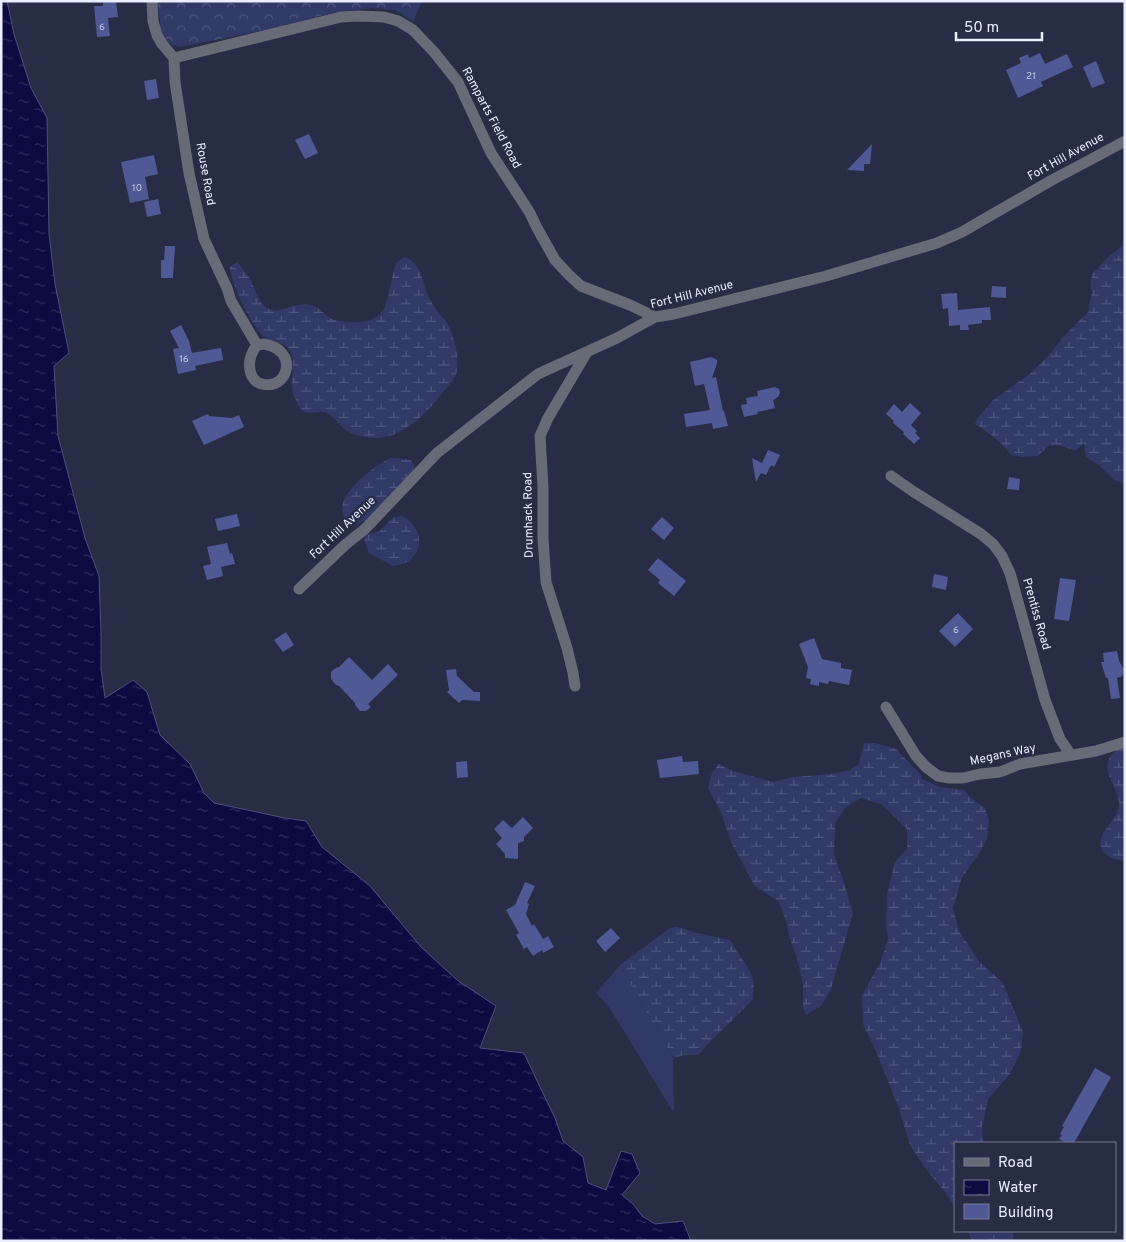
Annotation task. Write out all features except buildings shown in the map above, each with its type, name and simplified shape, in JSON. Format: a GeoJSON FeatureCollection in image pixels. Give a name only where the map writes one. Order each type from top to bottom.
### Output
{"type":"FeatureCollection","features":[{"type":"Feature","properties":{"kind":"street"},"geometry":{"type":"LineString","coordinates":[[152,1],[153,21],[157,35],[174,58]]}},
{"type":"Feature","properties":{"kind":"street","name":"Ramparts Field Road"},"geometry":{"type":"LineString","coordinates":[[174,58],[341,18],[358,16],[384,17],[398,21],[413,30],[424,41],[458,82],[492,153],[530,213],[556,260],[568,275],[581,286],[655,317]]}},
{"type":"Feature","properties":{"kind":"street","name":"Rouse Road"},"geometry":{"type":"LineString","coordinates":[[174,58],[175,82],[189,173],[204,239],[227,288],[231,301],[257,345]]}},
{"type":"Feature","properties":{"kind":"street","name":"Fort Hill Avenue"},"geometry":{"type":"LineString","coordinates":[[299,589],[345,545],[365,529],[437,453],[538,374],[616,338],[655,317],[674,314],[826,276],[937,243],[962,232],[1125,140]]}},
{"type":"Feature","properties":{"kind":"street","name":"Drumhack Road"},"geometry":{"type":"LineString","coordinates":[[575,686],[567,648],[546,582],[543,538],[544,487],[540,436],[548,418],[588,351]]}},
{"type":"Feature","properties":{"kind":"street","name":"Prentiss Road"},"geometry":{"type":"LineString","coordinates":[[891,476],[981,534],[993,544],[1002,556],[1010,573],[1045,700],[1060,739],[1071,755]]}},
{"type":"Feature","properties":{"kind":"street","name":"Megans Way"},"geometry":{"type":"LineString","coordinates":[[886,707],[916,756],[938,776],[963,778],[1000,772],[1020,764],[1071,755]]}},
{"type":"Feature","properties":{"kind":"street"},"geometry":{"type":"LineString","coordinates":[[1071,755],[1096,751],[1125,742]]}},
{"type":"Feature","properties":{"kind":"green space"},"geometry":{"type":"Polygon","coordinates":[[[157,1],[422,1],[413,21],[395,10],[372,8],[336,12],[265,30],[180,47],[165,42],[161,33],[157,1]]]}},
{"type":"Feature","properties":{"kind":"green space"},"geometry":{"type":"Polygon","coordinates":[[[1125,244],[1125,484],[1114,480],[1100,466],[1086,457],[1084,443],[1075,451],[1059,445],[1048,446],[1038,456],[1021,457],[1011,455],[985,430],[975,424],[992,401],[1031,373],[1088,312],[1092,291],[1090,286],[1092,274],[1109,256],[1125,244]]]}},
{"type":"Feature","properties":{"kind":"green space"},"geometry":{"type":"Polygon","coordinates":[[[405,257],[411,260],[419,269],[431,301],[452,333],[457,359],[457,370],[453,379],[430,408],[414,422],[396,434],[386,437],[374,438],[357,435],[347,431],[327,413],[305,412],[298,406],[293,392],[293,362],[289,349],[280,343],[268,339],[258,330],[237,292],[230,267],[237,262],[249,277],[260,300],[269,309],[279,310],[292,306],[311,305],[333,320],[357,322],[371,320],[384,309],[395,266],[398,261],[405,257]]]}},
{"type":"Feature","properties":{"kind":"green space"},"geometry":{"type":"Polygon","coordinates":[[[390,458],[411,460],[414,465],[414,472],[372,515],[357,524],[350,524],[342,513],[347,494],[364,476],[390,458]]]}},
{"type":"Feature","properties":{"kind":"green space"},"geometry":{"type":"Polygon","coordinates":[[[402,516],[413,524],[416,530],[419,542],[418,548],[416,554],[409,561],[393,566],[369,553],[364,539],[366,535],[380,531],[395,517],[402,516]]]}},
{"type":"Feature","properties":{"kind":"green space"},"geometry":{"type":"Polygon","coordinates":[[[864,743],[875,743],[896,749],[920,774],[922,779],[939,787],[964,790],[972,799],[985,808],[989,821],[987,839],[961,880],[953,908],[959,931],[979,961],[1003,983],[1023,1032],[1021,1051],[1010,1074],[988,1099],[982,1127],[983,1142],[954,1142],[954,1206],[910,1145],[898,1106],[863,1024],[862,995],[880,963],[888,939],[886,924],[887,894],[895,862],[907,849],[907,829],[881,804],[861,798],[845,808],[835,824],[834,854],[853,913],[831,989],[821,1006],[806,1015],[803,1007],[803,984],[797,958],[779,902],[755,886],[732,844],[720,810],[708,788],[712,773],[719,764],[733,771],[773,782],[793,777],[831,774],[850,770],[859,764],[864,743]]]}},
{"type":"Feature","properties":{"kind":"green space"},"geometry":{"type":"Polygon","coordinates":[[[1125,744],[1125,861],[1105,854],[1102,850],[1101,840],[1115,816],[1119,804],[1107,766],[1113,753],[1125,744]]]}},
{"type":"Feature","properties":{"kind":"green space"},"geometry":{"type":"Polygon","coordinates":[[[676,927],[730,940],[750,971],[753,979],[753,999],[698,1055],[684,1055],[673,1058],[620,965],[670,928],[676,927]]]}},
{"type":"Feature","properties":{"kind":"green space"},"geometry":{"type":"Polygon","coordinates":[[[620,965],[673,1058],[674,1113],[609,1007],[596,993],[620,965]]]}},
{"type":"Feature","properties":{"kind":"green space"},"geometry":{"type":"Polygon","coordinates":[[[968,1232],[1013,1232],[1014,1241],[972,1241],[968,1232]]]}},
{"type":"Feature","properties":{"kind":"water"},"geometry":{"type":"Polygon","coordinates":[[[1,1],[7,1],[14,34],[31,88],[47,118],[49,234],[55,284],[69,353],[54,366],[58,436],[85,538],[99,576],[101,669],[105,698],[133,680],[147,692],[160,735],[190,764],[204,793],[214,803],[306,821],[322,847],[370,886],[421,947],[457,980],[496,1006],[480,1048],[524,1053],[555,1118],[563,1141],[583,1157],[588,1183],[606,1190],[621,1151],[632,1154],[640,1173],[622,1195],[633,1204],[642,1216],[655,1224],[683,1221],[691,1241],[1,1241],[1,1]]]}}]}
